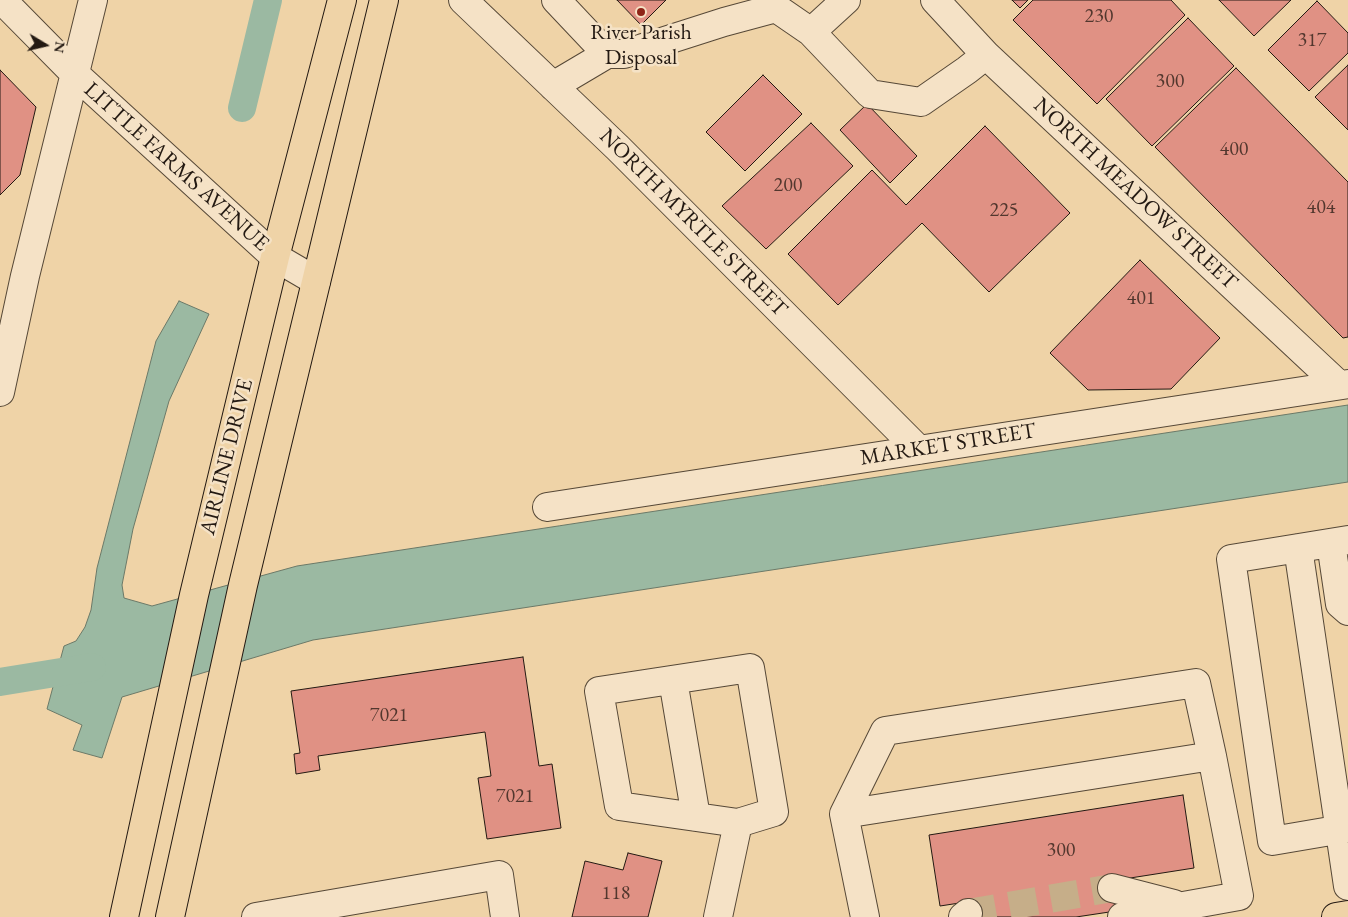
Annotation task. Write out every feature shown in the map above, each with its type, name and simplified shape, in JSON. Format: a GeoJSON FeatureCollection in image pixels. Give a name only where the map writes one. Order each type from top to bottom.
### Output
{"type":"FeatureCollection","features":[{"type":"Feature","properties":{"kind":"main road","name":"AIRLINE DRIVE"},"geometry":{"type":"LineString","coordinates":[[124,917],[194,595],[275,257],[342,0]]}},
{"type":"Feature","properties":{"kind":"main road","name":"AIRLINE DRIVE"},"geometry":{"type":"LineString","coordinates":[[170,917],[243,585],[384,0]]}},
{"type":"Feature","properties":{"kind":"main road"},"geometry":{"type":"LineString","coordinates":[[1336,917],[1348,915]]}},
{"type":"Feature","properties":{"kind":"street","name":"LITTLE FARMS AVENUE"},"geometry":{"type":"LineString","coordinates":[[2,0],[75,74],[275,257],[316,281]]}},
{"type":"Feature","properties":{"kind":"street"},"geometry":{"type":"LineString","coordinates":[[0,392],[93,0]]}},
{"type":"Feature","properties":{"kind":"street","name":"NORTH MYRTLE STREET"},"geometry":{"type":"LineString","coordinates":[[463,0],[618,148],[919,450]]}},
{"type":"Feature","properties":{"kind":"street"},"geometry":{"type":"LineString","coordinates":[[556,0],[607,54]]}},
{"type":"Feature","properties":{"kind":"street"},"geometry":{"type":"LineString","coordinates":[[812,32],[846,0]]}},
{"type":"Feature","properties":{"kind":"street","name":"NORTH MEADOW STREET"},"geometry":{"type":"LineString","coordinates":[[935,0],[986,55],[1343,384]]}},
{"type":"Feature","properties":{"kind":"street"},"geometry":{"type":"LineString","coordinates":[[553,86],[607,54],[624,54],[779,4],[812,32],[870,94],[921,102],[986,55]]}},
{"type":"Feature","properties":{"kind":"street","name":"MARKET STREET"},"geometry":{"type":"LineString","coordinates":[[548,507],[1343,384]]}},
{"type":"Feature","properties":{"kind":"street"},"geometry":{"type":"LineString","coordinates":[[1344,829],[1272,841],[1231,559],[1339,542],[1340,604],[1348,611]]}},
{"type":"Feature","properties":{"kind":"street"},"geometry":{"type":"LineString","coordinates":[[1298,548],[1344,829],[1348,886]]}},
{"type":"Feature","properties":{"kind":"street"},"geometry":{"type":"LineString","coordinates":[[750,668],[774,812],[738,823],[696,817],[619,806],[599,691],[750,668]]}},
{"type":"Feature","properties":{"kind":"street"},"geometry":{"type":"LineString","coordinates":[[673,680],[696,817]]}},
{"type":"Feature","properties":{"kind":"street"},"geometry":{"type":"LineString","coordinates":[[865,917],[844,814],[885,731],[1196,683],[1242,907],[1182,906],[1122,917]]}},
{"type":"Feature","properties":{"kind":"street"},"geometry":{"type":"LineString","coordinates":[[844,814],[1212,756]]}},
{"type":"Feature","properties":{"kind":"street"},"geometry":{"type":"LineString","coordinates":[[718,917],[738,823]]}},
{"type":"Feature","properties":{"kind":"street"},"geometry":{"type":"LineString","coordinates":[[256,917],[499,875],[505,917]]}},
{"type":"Feature","properties":{"kind":"street"},"geometry":{"type":"LineString","coordinates":[[1112,888],[1182,906]]}},
{"type":"Feature","properties":{"kind":"shaded area"},"geometry":{"type":"Polygon","coordinates":[[[179,301],[209,314],[169,401],[133,529],[122,585],[124,598],[152,606],[297,566],[1348,405],[1348,482],[313,640],[122,697],[102,758],[73,750],[82,725],[47,709],[64,646],[76,641],[85,627],[91,610],[97,568],[156,341],[179,301]]]}},
{"type":"Feature","properties":{"kind":"building","name":"River Parish Disposal"},"geometry":{"type":"Polygon","coordinates":[[[617,0],[666,0],[641,25],[617,0]]]}},
{"type":"Feature","properties":{"kind":"building"},"geometry":{"type":"Polygon","coordinates":[[[1012,0],[1028,0],[1020,8],[1012,0]]]}},
{"type":"Feature","properties":{"kind":"building"},"geometry":{"type":"Polygon","coordinates":[[[1033,0],[1171,0],[1185,15],[1097,104],[1013,20],[1033,0]]]}},
{"type":"Feature","properties":{"kind":"building"},"geometry":{"type":"Polygon","coordinates":[[[1219,0],[1291,0],[1254,36],[1219,0]]]}},
{"type":"Feature","properties":{"kind":"building"},"geometry":{"type":"Polygon","coordinates":[[[1317,1],[1348,33],[1348,53],[1309,91],[1268,50],[1317,1]]]}},
{"type":"Feature","properties":{"kind":"building"},"geometry":{"type":"Polygon","coordinates":[[[1188,18],[1234,66],[1152,146],[1106,99],[1188,18]]]}},
{"type":"Feature","properties":{"kind":"building"},"geometry":{"type":"Polygon","coordinates":[[[1348,65],[1348,130],[1315,97],[1348,65]]]}},
{"type":"Feature","properties":{"kind":"building"},"geometry":{"type":"Polygon","coordinates":[[[1236,68],[1348,182],[1348,337],[1343,338],[1155,147],[1236,68]]]}},
{"type":"Feature","properties":{"kind":"building"},"geometry":{"type":"Polygon","coordinates":[[[0,70],[36,107],[20,175],[0,195],[0,70]]]}},
{"type":"Feature","properties":{"kind":"building"},"geometry":{"type":"Polygon","coordinates":[[[763,75],[802,114],[745,171],[706,132],[763,75]]]}},
{"type":"Feature","properties":{"kind":"building"},"geometry":{"type":"Polygon","coordinates":[[[867,104],[917,156],[890,183],[840,130],[867,104]]]}},
{"type":"Feature","properties":{"kind":"building"},"geometry":{"type":"Polygon","coordinates":[[[811,123],[853,166],[766,249],[722,206],[811,123]]]}},
{"type":"Feature","properties":{"kind":"building"},"geometry":{"type":"Polygon","coordinates":[[[985,126],[1070,213],[989,292],[922,223],[838,305],[788,254],[872,170],[906,205],[985,126]]]}},
{"type":"Feature","properties":{"kind":"building"},"geometry":{"type":"Polygon","coordinates":[[[1140,260],[1220,338],[1171,389],[1088,390],[1050,353],[1140,260]]]}},
{"type":"Feature","properties":{"kind":"building"},"geometry":{"type":"Polygon","coordinates":[[[523,657],[539,766],[552,764],[561,828],[487,839],[478,778],[491,776],[485,732],[318,756],[320,770],[296,774],[294,754],[300,753],[291,691],[523,657]]]}},
{"type":"Feature","properties":{"kind":"building"},"geometry":{"type":"Polygon","coordinates":[[[1183,795],[1194,868],[1111,881],[1116,911],[1076,917],[969,917],[966,902],[940,906],[929,835],[1183,795]]]}},
{"type":"Feature","properties":{"kind":"building"},"geometry":{"type":"Polygon","coordinates":[[[628,853],[662,861],[648,917],[572,917],[585,861],[623,870],[628,853]]]}},
{"type":"Feature","properties":{"kind":"waterway"},"geometry":{"type":"LineString","coordinates":[[242,108],[268,0]]}},
{"type":"Feature","properties":{"kind":"waterway"},"geometry":{"type":"LineString","coordinates":[[0,682],[92,667]]}},
{"type":"Feature","properties":{"kind":"tunnel"},"geometry":{"type":"LineString","coordinates":[[968,913],[1112,888]]}},
{"type":"Feature","properties":{"kind":"place","name":"River Parish Disposal"},"geometry":{"type":"Point","coordinates":[641,12]}}]}
